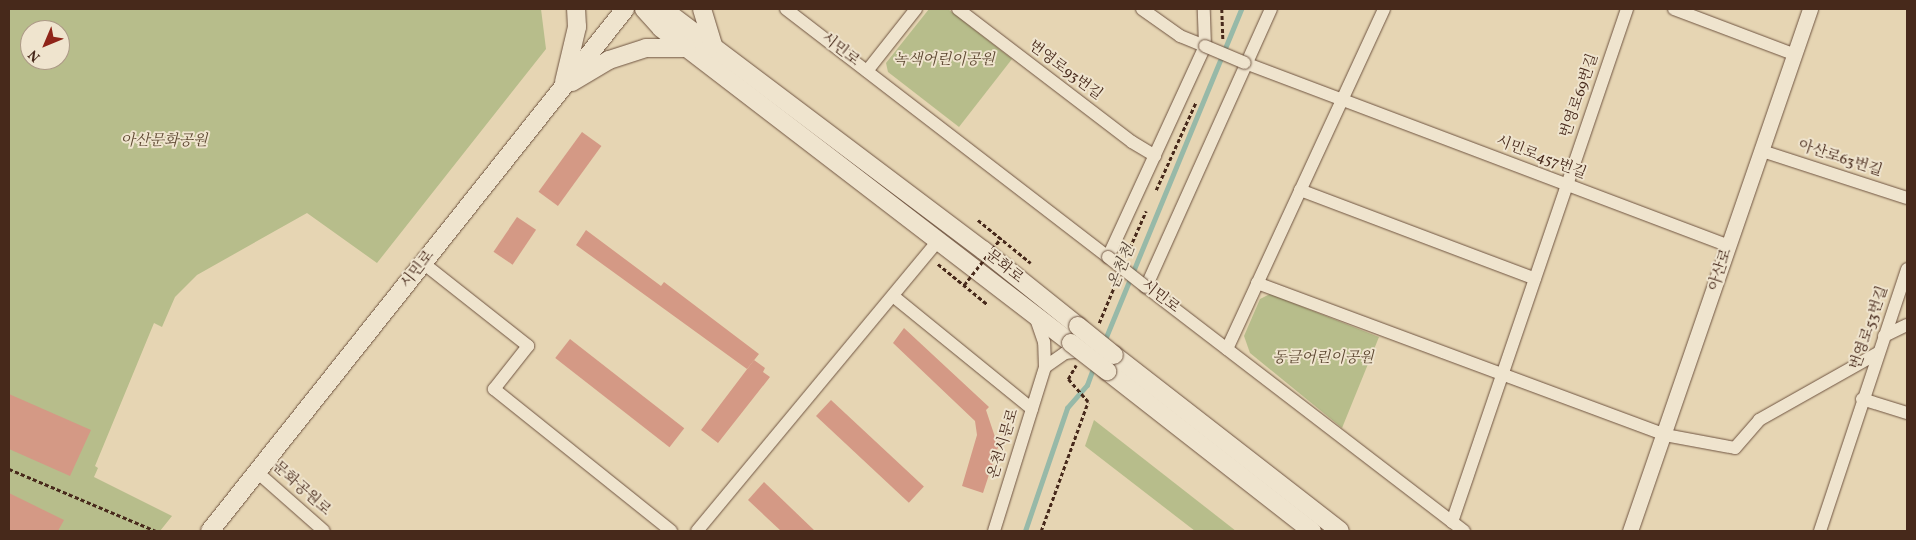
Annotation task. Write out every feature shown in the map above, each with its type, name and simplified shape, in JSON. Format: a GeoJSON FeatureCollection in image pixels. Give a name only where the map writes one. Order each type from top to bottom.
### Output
{"type":"FeatureCollection","features":[{"type":"Feature","properties":{"kind":"main road"},"geometry":{"type":"LineString","coordinates":[[563,87],[577,27],[576,9]]}},
{"type":"Feature","properties":{"kind":"main road","name":"시민로"},"geometry":{"type":"LineString","coordinates":[[210,531],[625,9]]}},
{"type":"Feature","properties":{"kind":"main road","name":"문화로"},"geometry":{"type":"LineString","coordinates":[[644,9],[661,28],[940,240],[1035,315],[1074,352],[1107,371],[1312,531]]}},
{"type":"Feature","properties":{"kind":"main road","name":"문화로"},"geometry":{"type":"LineString","coordinates":[[663,9],[713,44],[1340,531]]}},
{"type":"Feature","properties":{"kind":"main road"},"geometry":{"type":"LineString","coordinates":[[702,9],[713,44]]}},
{"type":"Feature","properties":{"kind":"main road"},"geometry":{"type":"LineString","coordinates":[[563,87],[609,60],[637,51],[687,48]]}},
{"type":"Feature","properties":{"kind":"street","name":"시민로"},"geometry":{"type":"LineString","coordinates":[[786,9],[1464,531]]}},
{"type":"Feature","properties":{"kind":"street"},"geometry":{"type":"LineString","coordinates":[[867,71],[916,9]]}},
{"type":"Feature","properties":{"kind":"street","name":"번영로93번길"},"geometry":{"type":"LineString","coordinates":[[958,9],[1132,142],[1156,156]]}},
{"type":"Feature","properties":{"kind":"street","name":"시민로457번길"},"geometry":{"type":"LineString","coordinates":[[1142,9],[1180,36],[1245,63],[1729,246]]}},
{"type":"Feature","properties":{"kind":"street"},"geometry":{"type":"LineString","coordinates":[[1108,257],[1205,46],[1204,9]]}},
{"type":"Feature","properties":{"kind":"street"},"geometry":{"type":"LineString","coordinates":[[1146,287],[1245,63],[1271,9]]}},
{"type":"Feature","properties":{"kind":"street"},"geometry":{"type":"LineString","coordinates":[[1227,349],[1384,9]]}},
{"type":"Feature","properties":{"kind":"street","name":"번영로69번길"},"geometry":{"type":"LineString","coordinates":[[1452,522],[1628,9]]}},
{"type":"Feature","properties":{"kind":"street"},"geometry":{"type":"LineString","coordinates":[[1674,9],[1793,54]]}},
{"type":"Feature","properties":{"kind":"street","name":"아산로"},"geometry":{"type":"LineString","coordinates":[[1630,531],[1665,435],[1762,151],[1793,54],[1810,9]]}},
{"type":"Feature","properties":{"kind":"street","name":"아산로63번길"},"geometry":{"type":"LineString","coordinates":[[1762,151],[1907,198]]}},
{"type":"Feature","properties":{"kind":"street"},"geometry":{"type":"LineString","coordinates":[[1300,190],[1535,280]]}},
{"type":"Feature","properties":{"kind":"street"},"geometry":{"type":"LineString","coordinates":[[697,531],[940,240]]}},
{"type":"Feature","properties":{"kind":"street"},"geometry":{"type":"LineString","coordinates":[[423,263],[528,346],[494,390],[671,531]]}},
{"type":"Feature","properties":{"kind":"street","name":"번영로53번길"},"geometry":{"type":"LineString","coordinates":[[1820,531],[1862,398],[1907,269]]}},
{"type":"Feature","properties":{"kind":"street"},"geometry":{"type":"LineString","coordinates":[[1257,283],[1665,435],[1735,448],[1759,420],[1878,353]]}},
{"type":"Feature","properties":{"kind":"street"},"geometry":{"type":"LineString","coordinates":[[892,296],[1032,409]]}},
{"type":"Feature","properties":{"kind":"street","name":"온천시문로"},"geometry":{"type":"LineString","coordinates":[[994,531],[1045,367],[1044,342],[1035,315]]}},
{"type":"Feature","properties":{"kind":"street"},"geometry":{"type":"LineString","coordinates":[[1884,336],[1907,325]]}},
{"type":"Feature","properties":{"kind":"street"},"geometry":{"type":"LineString","coordinates":[[1045,367],[1074,352]]}},
{"type":"Feature","properties":{"kind":"street"},"geometry":{"type":"LineString","coordinates":[[1862,398],[1907,413]]}},
{"type":"Feature","properties":{"kind":"street","name":"문화공원로"},"geometry":{"type":"LineString","coordinates":[[257,472],[324,531]]}},
{"type":"Feature","properties":{"kind":"path"},"geometry":{"type":"LineString","coordinates":[[1222,9],[1225,34],[1222,42]]}},
{"type":"Feature","properties":{"kind":"path"},"geometry":{"type":"LineString","coordinates":[[1154,193],[1198,99]]}},
{"type":"Feature","properties":{"kind":"path"},"geometry":{"type":"LineString","coordinates":[[1125,260],[1150,202]]}},
{"type":"Feature","properties":{"kind":"path"},"geometry":{"type":"LineString","coordinates":[[978,220],[1031,263]]}},
{"type":"Feature","properties":{"kind":"path"},"geometry":{"type":"LineString","coordinates":[[964,286],[1001,238]]}},
{"type":"Feature","properties":{"kind":"path"},"geometry":{"type":"LineString","coordinates":[[938,264],[986,304]]}},
{"type":"Feature","properties":{"kind":"path"},"geometry":{"type":"LineString","coordinates":[[1095,331],[1118,278]]}},
{"type":"Feature","properties":{"kind":"path"},"geometry":{"type":"LineString","coordinates":[[1041,531],[1087,401],[1068,379],[1074,352]]}},
{"type":"Feature","properties":{"kind":"path"},"geometry":{"type":"LineString","coordinates":[[9,469],[156,531]]}},
{"type":"Feature","properties":{"kind":"green space","name":"아산문화공원"},"geometry":{"type":"Polygon","coordinates":[[[9,9],[541,9],[546,49],[377,263],[307,213],[197,275],[175,297],[162,327],[154,323],[95,466],[98,468],[94,477],[172,516],[160,531],[9,531],[9,9]]]}},
{"type":"Feature","properties":{"kind":"green space","name":"녹색어린이공원"},"geometry":{"type":"Polygon","coordinates":[[[929,9],[948,9],[1012,59],[959,127],[888,72],[886,63],[929,9]]]}},
{"type":"Feature","properties":{"kind":"green space","name":"동글어린이공원"},"geometry":{"type":"Polygon","coordinates":[[[1270,294],[1379,337],[1342,428],[1250,353],[1244,336],[1260,299],[1270,294]]]}},
{"type":"Feature","properties":{"kind":"green space"},"geometry":{"type":"Polygon","coordinates":[[[1094,420],[1236,531],[1195,531],[1085,446],[1094,420]]]}},
{"type":"Feature","properties":{"kind":"building"},"geometry":{"type":"Polygon","coordinates":[[[582,132],[601,146],[558,206],[539,192],[582,132]]]}},
{"type":"Feature","properties":{"kind":"building"},"geometry":{"type":"Polygon","coordinates":[[[517,217],[536,230],[513,265],[494,252],[517,217]]]}},
{"type":"Feature","properties":{"kind":"building"},"geometry":{"type":"Polygon","coordinates":[[[586,230],[661,286],[664,282],[759,354],[747,369],[576,245],[586,230]]]}},
{"type":"Feature","properties":{"kind":"building"},"geometry":{"type":"Polygon","coordinates":[[[904,328],[989,407],[986,410],[996,440],[1000,441],[983,493],[962,486],[977,435],[975,421],[893,343],[904,328]]]}},
{"type":"Feature","properties":{"kind":"building"},"geometry":{"type":"Polygon","coordinates":[[[570,339],[684,428],[669,447],[555,358],[570,339]]]}},
{"type":"Feature","properties":{"kind":"building"},"geometry":{"type":"Polygon","coordinates":[[[754,360],[765,368],[763,372],[770,377],[718,443],[701,430],[754,360]]]}},
{"type":"Feature","properties":{"kind":"building"},"geometry":{"type":"Polygon","coordinates":[[[9,394],[91,430],[70,476],[9,449],[9,394]]]}},
{"type":"Feature","properties":{"kind":"building"},"geometry":{"type":"Polygon","coordinates":[[[831,400],[924,487],[909,503],[816,416],[831,400]]]}},
{"type":"Feature","properties":{"kind":"building"},"geometry":{"type":"Polygon","coordinates":[[[764,482],[815,531],[781,531],[748,500],[764,482]]]}},
{"type":"Feature","properties":{"kind":"building"},"geometry":{"type":"Polygon","coordinates":[[[9,493],[64,520],[58,531],[9,531],[9,493]]]}},
{"type":"Feature","properties":{"kind":"waterway","name":"온천천"},"geometry":{"type":"LineString","coordinates":[[1104,342],[1241,9]]}},
{"type":"Feature","properties":{"kind":"waterway","name":"온천천"},"geometry":{"type":"LineString","coordinates":[[1025,531],[1067,408],[1087,385],[1094,366]]}}]}
